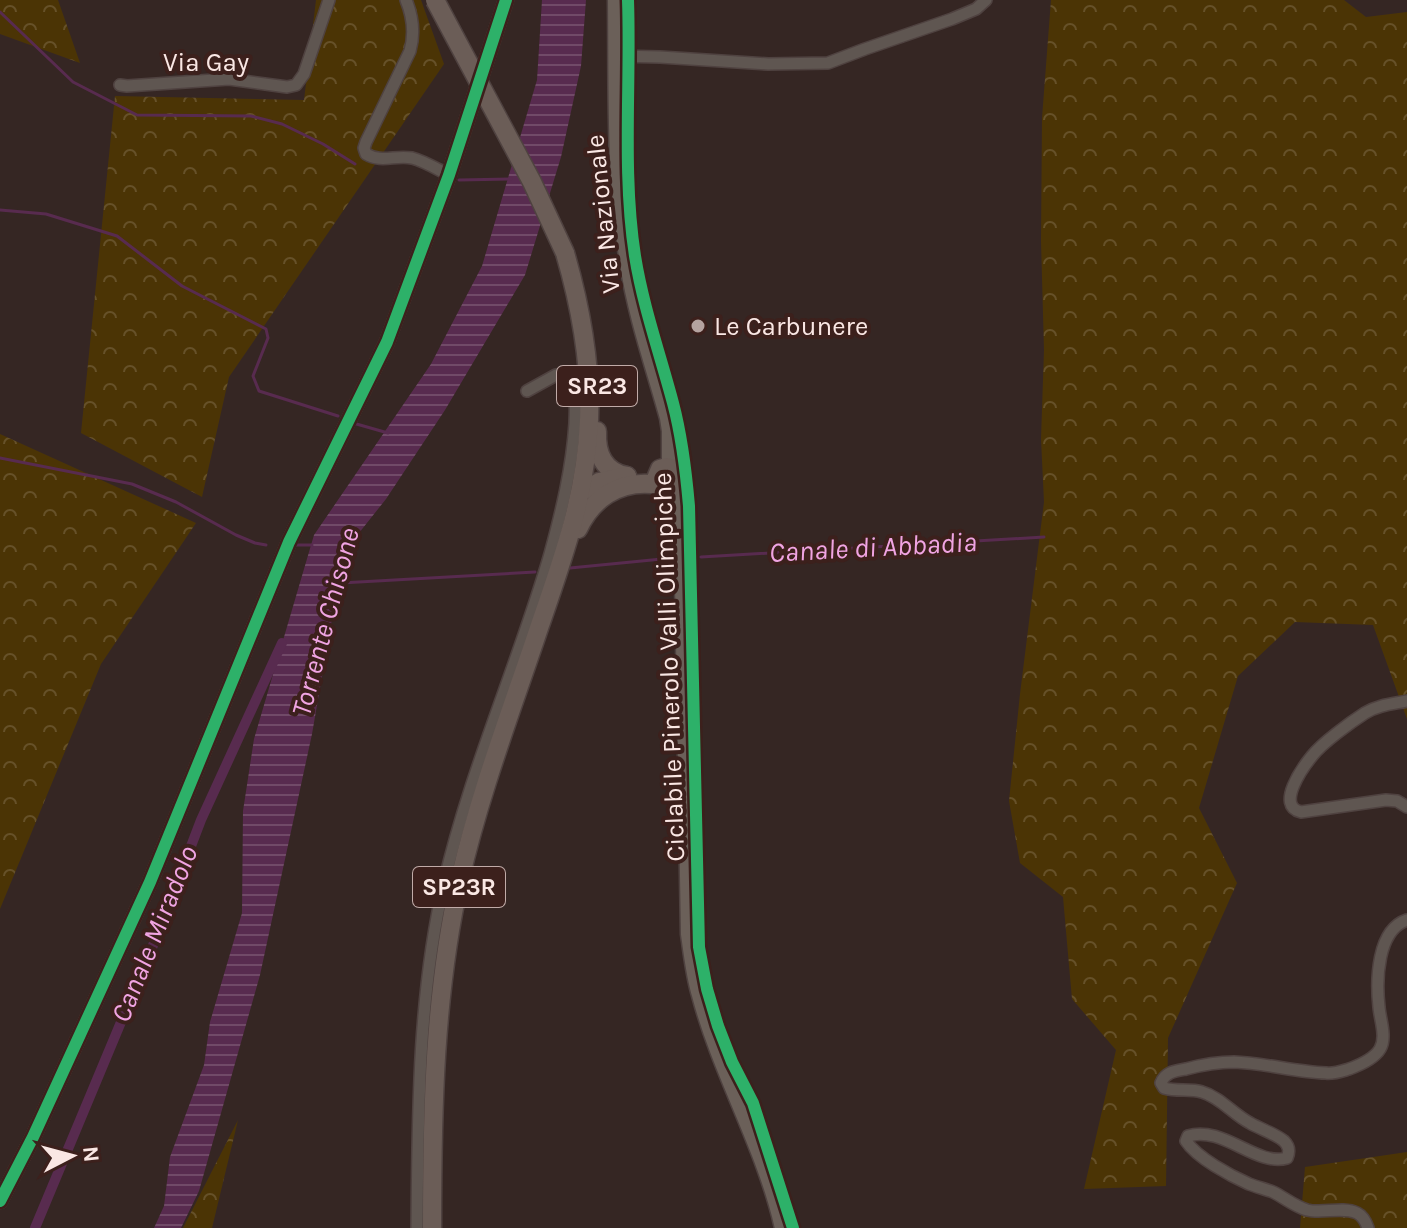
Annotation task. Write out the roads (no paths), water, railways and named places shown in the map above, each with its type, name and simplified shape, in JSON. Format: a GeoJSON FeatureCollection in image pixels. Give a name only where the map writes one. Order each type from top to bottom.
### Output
{"type":"FeatureCollection","features":[{"type":"Feature","properties":{"kind":"main road","name":"SP23R"},"geometry":{"type":"LineString","coordinates":[[432,1228],[436,1054],[446,953],[460,881],[489,774],[575,521],[589,423],[589,375],[581,313],[565,253],[532,182],[435,0]]}},
{"type":"Feature","properties":{"kind":"main road","name":"Via Nazionale"},"geometry":{"type":"LineString","coordinates":[[616,0],[620,169],[626,253],[668,418],[670,431],[666,478],[682,525],[691,951],[707,1020],[762,1163],[783,1228]]}},
{"type":"Feature","properties":{"kind":"main road","name":"SR23"},"geometry":{"type":"LineString","coordinates":[[574,284],[585,302],[591,322],[598,402],[598,451],[611,470],[627,476]]}},
{"type":"Feature","properties":{"kind":"main road"},"geometry":{"type":"LineString","coordinates":[[581,492],[599,482],[627,476],[666,478]]}},
{"type":"Feature","properties":{"kind":"main road"},"geometry":{"type":"LineString","coordinates":[[563,560],[581,523],[593,505],[605,495],[615,489],[666,478]]}},
{"type":"Feature","properties":{"kind":"street","name":"Via Gay"},"geometry":{"type":"LineString","coordinates":[[120,85],[229,79],[292,87],[304,74],[329,0]]}},
{"type":"Feature","properties":{"kind":"street"},"geometry":{"type":"LineString","coordinates":[[406,0],[412,19],[413,42],[364,148],[366,154],[377,159],[414,159],[449,175]]}},
{"type":"Feature","properties":{"kind":"street"},"geometry":{"type":"LineString","coordinates":[[0,1201],[33,1137],[150,882],[289,542],[387,342],[449,175],[506,0]]}},
{"type":"Feature","properties":{"kind":"street"},"geometry":{"type":"LineString","coordinates":[[617,56],[768,64],[828,63],[952,19],[976,9],[986,0]]}},
{"type":"Feature","properties":{"kind":"street"},"geometry":{"type":"LineString","coordinates":[[417,1228],[419,1083],[428,970],[444,886],[458,827],[539,591],[565,501],[573,447],[576,404],[566,376],[556,375],[527,391]]}},
{"type":"Feature","properties":{"kind":"street"},"geometry":{"type":"LineString","coordinates":[[1407,701],[1368,711],[1314,754],[1292,788],[1290,798],[1291,806],[1301,812],[1386,800],[1397,801],[1407,807]]}},
{"type":"Feature","properties":{"kind":"street"},"geometry":{"type":"LineString","coordinates":[[1368,1228],[1358,1214],[1308,1210],[1294,1205],[1274,1193],[1246,1183],[1202,1156],[1186,1141],[1188,1136],[1194,1134],[1224,1139],[1275,1159],[1287,1158],[1289,1152],[1282,1140],[1248,1123],[1211,1095],[1200,1091],[1172,1090],[1164,1088],[1161,1083],[1163,1077],[1172,1072],[1213,1063],[1235,1062],[1330,1074],[1359,1066],[1382,1045],[1377,984],[1380,961],[1386,937],[1393,928],[1407,920]]}},
{"type":"Feature","properties":{"kind":"water","name":"Torrente Chisone"},"geometry":{"type":"Polygon","coordinates":[[[542,0],[586,0],[581,66],[561,157],[525,275],[445,410],[386,499],[355,538],[333,613],[312,734],[260,975],[199,1191],[181,1228],[154,1228],[164,1206],[170,1157],[204,1065],[210,1022],[242,913],[243,811],[254,739],[314,535],[431,364],[482,266],[537,80],[542,0]]]}},
{"type":"Feature","properties":{"kind":"waterway"},"geometry":{"type":"LineString","coordinates":[[0,12],[73,82],[137,115],[251,116],[282,124],[355,164]]}},
{"type":"Feature","properties":{"kind":"waterway"},"geometry":{"type":"LineString","coordinates":[[459,180],[511,179]]}},
{"type":"Feature","properties":{"kind":"waterway"},"geometry":{"type":"LineString","coordinates":[[0,210],[46,214],[117,236],[182,286],[266,329],[268,338],[253,376],[259,391],[338,416]]}},
{"type":"Feature","properties":{"kind":"waterway"},"geometry":{"type":"LineString","coordinates":[[353,423],[388,433]]}},
{"type":"Feature","properties":{"kind":"waterway"},"geometry":{"type":"LineString","coordinates":[[0,458],[132,484],[176,502],[236,535],[266,545]]}},
{"type":"Feature","properties":{"kind":"waterway","name":"Canale di Abbadia"},"geometry":{"type":"LineString","coordinates":[[701,557],[1044,537]]}},
{"type":"Feature","properties":{"kind":"waterway"},"geometry":{"type":"LineString","coordinates":[[292,545],[312,545]]}},
{"type":"Feature","properties":{"kind":"waterway","name":"Canale di Abbadia"},"geometry":{"type":"LineString","coordinates":[[570,568],[662,559]]}},
{"type":"Feature","properties":{"kind":"waterway","name":"Canale di Abbadia"},"geometry":{"type":"LineString","coordinates":[[341,583],[535,572]]}},
{"type":"Feature","properties":{"kind":"waterway","name":"Canale Miradolo"},"geometry":{"type":"LineString","coordinates":[[35,1228],[154,943],[201,820],[282,643]]}},
{"type":"Feature","properties":{"kind":"place","name":"Le Carbunere"},"geometry":{"type":"Point","coordinates":[698,326]}}]}
